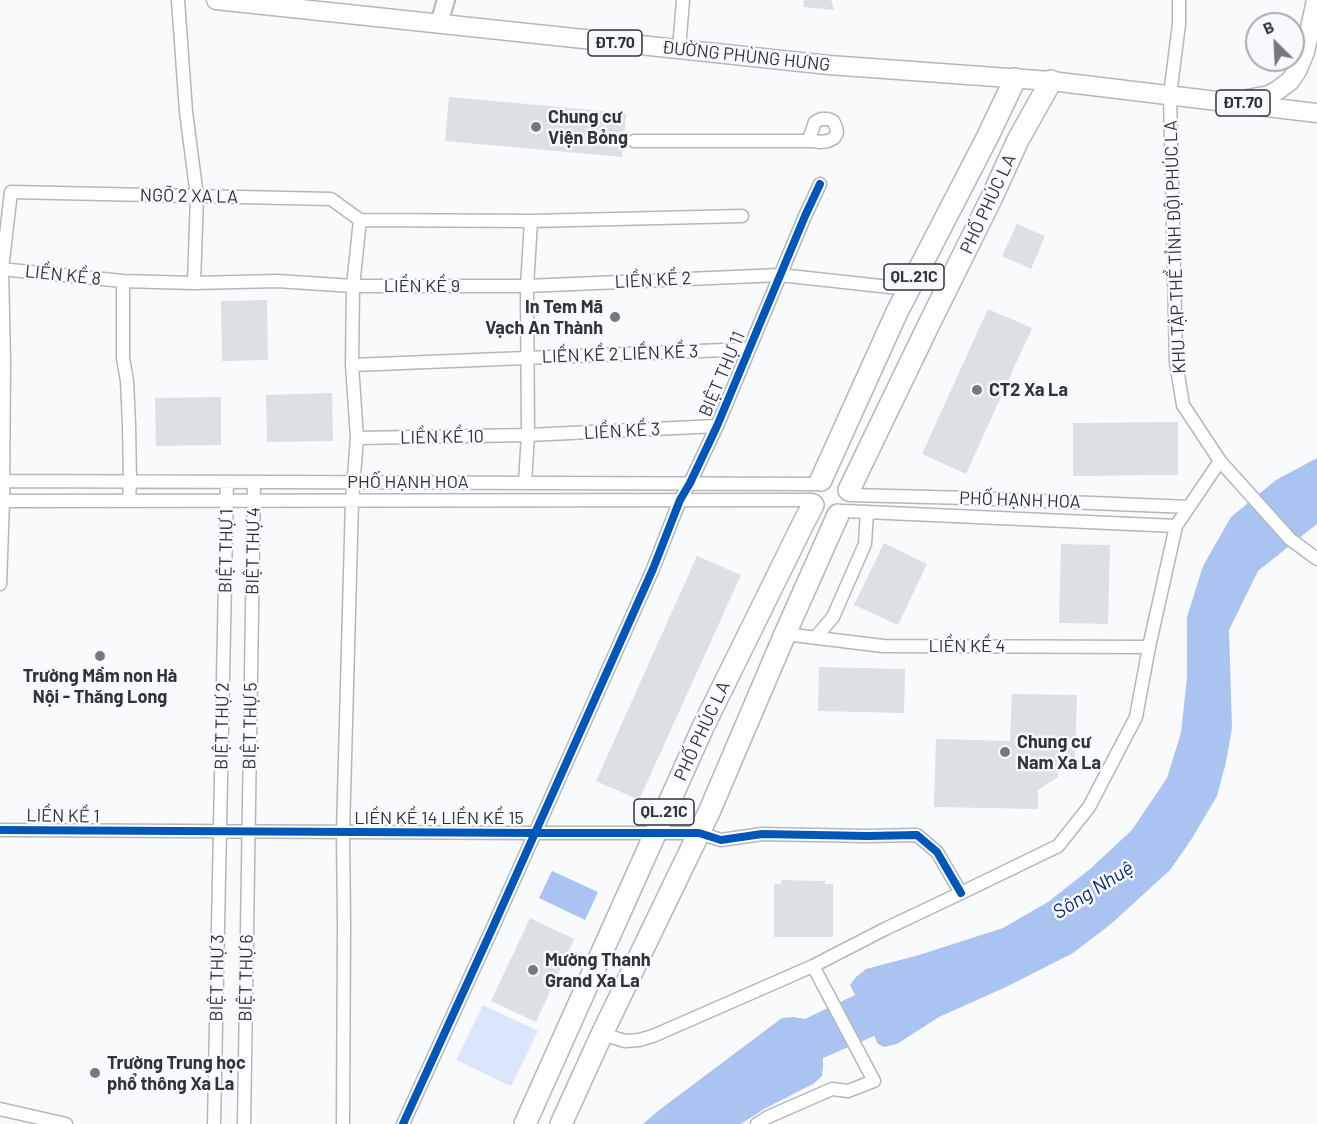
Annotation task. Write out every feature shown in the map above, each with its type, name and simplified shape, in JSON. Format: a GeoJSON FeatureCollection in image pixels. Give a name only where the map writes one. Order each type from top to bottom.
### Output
{"type":"FeatureCollection","features":[{"type":"Feature","properties":{"kind":"highway","name":"PHỐ PHÚC LA"},"geometry":{"type":"LineString","coordinates":[[525,1124],[707,719],[816,492],[908,289],[988,136],[1015,79]]}},
{"type":"Feature","properties":{"kind":"highway","name":"PHỐ PHÚC LA"},"geometry":{"type":"LineString","coordinates":[[561,1124],[710,810],[785,634],[930,320],[977,228],[1018,140],[1051,81]]}},
{"type":"Feature","properties":{"kind":"highway"},"geometry":{"type":"LineString","coordinates":[[827,477],[846,484],[845,503],[831,516],[818,511],[816,492],[827,477]]}},
{"type":"Feature","properties":{"kind":"main road","name":"ĐƯỜNG PHÙNG HƯNG"},"geometry":{"type":"LineString","coordinates":[[216,0],[295,4],[439,23],[830,65],[1051,81],[1170,95]]}},
{"type":"Feature","properties":{"kind":"main road"},"geometry":{"type":"LineString","coordinates":[[1234,102],[1269,95],[1290,81],[1305,52],[1316,0]]}},
{"type":"Feature","properties":{"kind":"main road","name":"ĐT.70"},"geometry":{"type":"LineString","coordinates":[[1170,95],[1317,113]]}},
{"type":"Feature","properties":{"kind":"street"},"geometry":{"type":"LineString","coordinates":[[178,0],[186,112],[197,196],[194,283]]}},
{"type":"Feature","properties":{"kind":"street"},"geometry":{"type":"LineString","coordinates":[[439,23],[446,0]]}},
{"type":"Feature","properties":{"kind":"street"},"geometry":{"type":"LineString","coordinates":[[679,49],[683,0]]}},
{"type":"Feature","properties":{"kind":"street","name":"KHU TẬP THỂ TỈNH ĐỘI PHÚC LA"},"geometry":{"type":"LineString","coordinates":[[1179,0],[1179,24],[1170,95],[1176,362],[1184,405],[1220,461],[1290,539],[1317,559]]}},
{"type":"Feature","properties":{"kind":"street"},"geometry":{"type":"LineString","coordinates":[[634,141],[814,141]]}},
{"type":"Feature","properties":{"kind":"street","name":"BIỆT THỰ 11"},"geometry":{"type":"LineString","coordinates":[[403,1124],[535,833],[652,569],[680,500],[717,426],[820,184]]}},
{"type":"Feature","properties":{"kind":"street","name":"NGÕ 2 XA LA"},"geometry":{"type":"LineString","coordinates":[[1,269],[11,192],[331,198],[360,220]]}},
{"type":"Feature","properties":{"kind":"street"},"geometry":{"type":"LineString","coordinates":[[343,1124],[343,832],[352,482],[357,438],[352,365],[354,286],[360,220],[531,221],[742,216]]}},
{"type":"Feature","properties":{"kind":"street"},"geometry":{"type":"LineString","coordinates":[[525,483],[528,435],[527,286],[531,221]]}},
{"type":"Feature","properties":{"kind":"street"},"geometry":{"type":"LineString","coordinates":[[0,584],[4,361],[1,269]]}},
{"type":"Feature","properties":{"kind":"street","name":"LIỀN KỀ 8"},"geometry":{"type":"LineString","coordinates":[[1,269],[123,281],[194,283]]}},
{"type":"Feature","properties":{"kind":"street","name":"LIỀN KỀ 2"},"geometry":{"type":"LineString","coordinates":[[527,286],[780,275],[908,289]]}},
{"type":"Feature","properties":{"kind":"street"},"geometry":{"type":"LineString","coordinates":[[123,281],[123,358],[128,381],[129,501]]}},
{"type":"Feature","properties":{"kind":"street","name":"LIỀN KỀ 9"},"geometry":{"type":"LineString","coordinates":[[194,283],[277,281],[354,286],[527,286]]}},
{"type":"Feature","properties":{"kind":"street","name":"LIỀN KỀ 2 LIỀN KỀ 3"},"geometry":{"type":"LineString","coordinates":[[352,365],[749,350]]}},
{"type":"Feature","properties":{"kind":"street","name":"LIỀN KỀ 3"},"geometry":{"type":"LineString","coordinates":[[528,435],[717,426]]}},
{"type":"Feature","properties":{"kind":"street","name":"LIỀN KỀ 10"},"geometry":{"type":"LineString","coordinates":[[357,438],[528,435]]}},
{"type":"Feature","properties":{"kind":"street"},"geometry":{"type":"LineString","coordinates":[[602,1034],[625,1041],[653,1036],[813,966],[1058,846],[1089,807],[1136,717],[1176,526],[1220,461]]}},
{"type":"Feature","properties":{"kind":"street","name":"PHỐ HẠNH HOA"},"geometry":{"type":"LineString","coordinates":[[1,481],[690,483],[816,492]]}},
{"type":"Feature","properties":{"kind":"street","name":"BIỆT THỰ 1"},"geometry":{"type":"LineString","coordinates":[[225,621],[227,482]]}},
{"type":"Feature","properties":{"kind":"street","name":"BIỆT THỰ 4"},"geometry":{"type":"LineString","coordinates":[[252,620],[254,482]]}},
{"type":"Feature","properties":{"kind":"street","name":"PHỐ HẠNH HOA"},"geometry":{"type":"LineString","coordinates":[[1,501],[680,500],[816,492]]}},
{"type":"Feature","properties":{"kind":"street","name":"PHỐ HẠNH HOA"},"geometry":{"type":"LineString","coordinates":[[845,503],[969,498],[1189,507]]}},
{"type":"Feature","properties":{"kind":"street","name":"PHỐ HẠNH HOA"},"geometry":{"type":"LineString","coordinates":[[845,503],[867,512],[1176,526]]}},
{"type":"Feature","properties":{"kind":"street"},"geometry":{"type":"LineString","coordinates":[[816,637],[833,617],[865,544],[867,512]]}},
{"type":"Feature","properties":{"kind":"street","name":"BIỆT THỰ 5"},"geometry":{"type":"LineString","coordinates":[[249,832],[252,620]]}},
{"type":"Feature","properties":{"kind":"street","name":"BIỆT THỰ 2"},"geometry":{"type":"LineString","coordinates":[[220,832],[225,621]]}},
{"type":"Feature","properties":{"kind":"street","name":"LIỀN KỀ 4"},"geometry":{"type":"LineString","coordinates":[[785,634],[883,646],[1149,647]]}},
{"type":"Feature","properties":{"kind":"street","name":"LIỀN KỀ 1"},"geometry":{"type":"LineString","coordinates":[[0,830],[220,832]]}},
{"type":"Feature","properties":{"kind":"street","name":"LIỀN KỀ 14 LIỀN KỀ 15"},"geometry":{"type":"LineString","coordinates":[[220,832],[699,832],[721,840],[762,834],[917,835],[937,852],[961,893]]}},
{"type":"Feature","properties":{"kind":"street","name":"BIỆT THỰ 3"},"geometry":{"type":"LineString","coordinates":[[214,1124],[220,832]]}},
{"type":"Feature","properties":{"kind":"street","name":"BIỆT THỰ 6"},"geometry":{"type":"LineString","coordinates":[[244,1124],[249,832]]}},
{"type":"Feature","properties":{"kind":"street"},"geometry":{"type":"LineString","coordinates":[[757,1124],[832,1089],[848,1091],[874,1081],[813,966]]}},
{"type":"Feature","properties":{"kind":"street"},"geometry":{"type":"LineString","coordinates":[[0,1109],[66,1124]]}},
{"type":"Feature","properties":{"kind":"shaded area"},"geometry":{"type":"Polygon","coordinates":[[[483,1005],[538,1031],[511,1086],[456,1060],[483,1005]]]}},
{"type":"Feature","properties":{"kind":"water","name":"Sông Nhuệ"},"geometry":{"type":"Polygon","coordinates":[[[1317,458],[1317,524],[1258,571],[1229,630],[1232,728],[1226,762],[1217,796],[1170,870],[1111,924],[1073,953],[1006,987],[939,1017],[897,1044],[884,1047],[878,1044],[874,1036],[823,1058],[822,1076],[813,1084],[764,1109],[741,1124],[643,1124],[782,1018],[805,1019],[855,995],[850,985],[866,969],[1003,928],[1048,902],[1090,869],[1132,830],[1167,778],[1181,733],[1187,677],[1187,617],[1203,566],[1231,517],[1276,480],[1317,458]]]}},
{"type":"Feature","properties":{"kind":"water"},"geometry":{"type":"Polygon","coordinates":[[[552,871],[598,892],[585,920],[539,898],[552,871]]]}},
{"type":"Feature","properties":{"kind":"building"},"geometry":{"type":"Polygon","coordinates":[[[804,0],[831,0],[834,10],[803,7],[804,0]]]}},
{"type":"Feature","properties":{"kind":"building","name":"Chung cư Viện Bỏng"},"geometry":{"type":"Polygon","coordinates":[[[449,97],[626,113],[622,157],[445,141],[449,97]]]}},
{"type":"Feature","properties":{"kind":"building"},"geometry":{"type":"Polygon","coordinates":[[[1017,224],[1045,236],[1031,269],[1002,256],[1017,224]]]}},
{"type":"Feature","properties":{"kind":"building"},"geometry":{"type":"Polygon","coordinates":[[[267,300],[268,360],[222,361],[221,301],[267,300]]]}},
{"type":"Feature","properties":{"kind":"building","name":"CT2 Xa La"},"geometry":{"type":"Polygon","coordinates":[[[988,309],[1032,328],[966,474],[922,454],[988,309]]]}},
{"type":"Feature","properties":{"kind":"building"},"geometry":{"type":"Polygon","coordinates":[[[332,393],[333,441],[267,442],[266,395],[332,393]]]}},
{"type":"Feature","properties":{"kind":"building"},"geometry":{"type":"Polygon","coordinates":[[[221,397],[221,445],[156,446],[155,398],[221,397]]]}},
{"type":"Feature","properties":{"kind":"building"},"geometry":{"type":"Polygon","coordinates":[[[1178,422],[1178,475],[1073,476],[1073,423],[1178,422]]]}},
{"type":"Feature","properties":{"kind":"building"},"geometry":{"type":"Polygon","coordinates":[[[884,543],[927,564],[898,625],[854,605],[884,543]]]}},
{"type":"Feature","properties":{"kind":"building"},"geometry":{"type":"Polygon","coordinates":[[[1061,544],[1110,545],[1108,624],[1059,623],[1061,544]]]}},
{"type":"Feature","properties":{"kind":"building"},"geometry":{"type":"Polygon","coordinates":[[[697,556],[741,575],[639,800],[596,781],[697,556]]]}},
{"type":"Feature","properties":{"kind":"building"},"geometry":{"type":"Polygon","coordinates":[[[819,667],[905,669],[904,713],[818,711],[819,667]]]}},
{"type":"Feature","properties":{"kind":"building","name":"Chung cư Nam Xa La"},"geometry":{"type":"Polygon","coordinates":[[[1012,694],[1077,695],[1075,761],[1058,761],[1058,777],[1038,790],[1038,809],[934,807],[936,739],[1010,741],[1012,694]]]}},
{"type":"Feature","properties":{"kind":"building"},"geometry":{"type":"Polygon","coordinates":[[[781,880],[825,881],[825,884],[833,884],[833,937],[774,937],[774,884],[781,884],[781,880]]]}},
{"type":"Feature","properties":{"kind":"building","name":"Mường Thanh Grand Xa La"},"geometry":{"type":"Polygon","coordinates":[[[530,918],[574,939],[536,1022],[491,1001],[530,918]]]}},
{"type":"Feature","properties":{"kind":"cycle path"},"geometry":{"type":"LineString","coordinates":[[403,1124],[653,569],[680,500],[717,426],[820,184]]}},
{"type":"Feature","properties":{"kind":"cycle path"},"geometry":{"type":"LineString","coordinates":[[0,830],[699,833],[721,840],[762,834],[917,835],[937,852],[961,893]]}},
{"type":"Feature","properties":{"kind":"place","name":"Chung cư Viện Bỏng"},"geometry":{"type":"Point","coordinates":[536,127]}},
{"type":"Feature","properties":{"kind":"place","name":"In Tem Mã Vạch An Thành"},"geometry":{"type":"Point","coordinates":[615,317]}},
{"type":"Feature","properties":{"kind":"place","name":"CT2 Xa La"},"geometry":{"type":"Point","coordinates":[977,390]}},
{"type":"Feature","properties":{"kind":"place","name":"Trường Mầm non Hà Nội - Thăng Long"},"geometry":{"type":"Point","coordinates":[100,656]}},
{"type":"Feature","properties":{"kind":"place","name":"Chung cư Nam Xa La"},"geometry":{"type":"Point","coordinates":[1005,752]}},
{"type":"Feature","properties":{"kind":"place","name":"Mường Thanh Grand Xa La"},"geometry":{"type":"Point","coordinates":[533,970]}},
{"type":"Feature","properties":{"kind":"place","name":"Trường Trung học phổ thông Xa La"},"geometry":{"type":"Point","coordinates":[95,1073]}}]}
